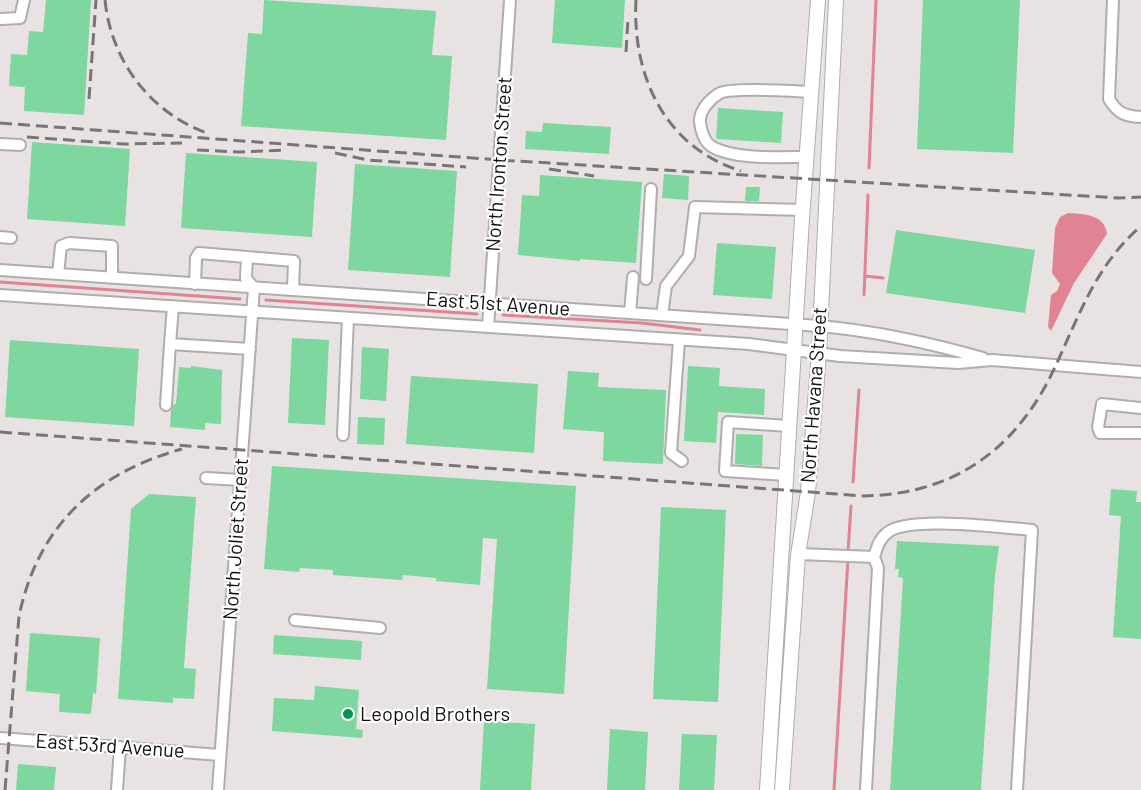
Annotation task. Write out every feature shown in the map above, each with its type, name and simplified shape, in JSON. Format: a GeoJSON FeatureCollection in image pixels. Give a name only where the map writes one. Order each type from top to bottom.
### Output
{"type":"FeatureCollection","features":[{"type":"Feature","properties":{"kind":"main road","name":"North Havana Street"},"geometry":{"type":"LineString","coordinates":[[767,790],[802,210],[818,0]]}},
{"type":"Feature","properties":{"kind":"main road","name":"North Havana Street"},"geometry":{"type":"LineString","coordinates":[[782,790],[799,554],[808,486],[819,353],[836,0]]}},
{"type":"Feature","properties":{"kind":"street"},"geometry":{"type":"LineString","coordinates":[[0,19],[20,18],[24,0]]}},
{"type":"Feature","properties":{"kind":"street","name":"North Ironton Street"},"geometry":{"type":"LineString","coordinates":[[488,327],[510,0]]}},
{"type":"Feature","properties":{"kind":"street"},"geometry":{"type":"LineString","coordinates":[[1113,0],[1109,99],[1115,110],[1125,116],[1141,117]]}},
{"type":"Feature","properties":{"kind":"street"},"geometry":{"type":"LineString","coordinates":[[806,157],[766,157],[728,152],[710,145],[701,132],[700,117],[707,103],[722,92],[812,92]]}},
{"type":"Feature","properties":{"kind":"street"},"geometry":{"type":"LineString","coordinates":[[0,144],[20,145]]}},
{"type":"Feature","properties":{"kind":"street"},"geometry":{"type":"LineString","coordinates":[[646,279],[651,189]]}},
{"type":"Feature","properties":{"kind":"street"},"geometry":{"type":"LineString","coordinates":[[662,315],[666,286],[689,256],[695,207],[802,210]]}},
{"type":"Feature","properties":{"kind":"street"},"geometry":{"type":"LineString","coordinates":[[58,274],[61,246],[69,243],[112,246],[112,278]]}},
{"type":"Feature","properties":{"kind":"street"},"geometry":{"type":"LineString","coordinates":[[195,284],[196,258],[199,253],[294,261],[293,290]]}},
{"type":"Feature","properties":{"kind":"street","name":"North Joliet Street"},"geometry":{"type":"LineString","coordinates":[[218,790],[254,288],[246,278],[247,257]]}},
{"type":"Feature","properties":{"kind":"street","name":"East 51st Avenue"},"geometry":{"type":"LineString","coordinates":[[0,270],[820,326],[937,345],[992,360]]}},
{"type":"Feature","properties":{"kind":"street"},"geometry":{"type":"LineString","coordinates":[[630,313],[633,277]]}},
{"type":"Feature","properties":{"kind":"street","name":"East 51st Avenue"},"geometry":{"type":"LineString","coordinates":[[0,295],[679,340],[958,363],[992,360],[1141,372]]}},
{"type":"Feature","properties":{"kind":"street"},"geometry":{"type":"LineString","coordinates":[[166,405],[172,306]]}},
{"type":"Feature","properties":{"kind":"street"},"geometry":{"type":"LineString","coordinates":[[343,435],[348,318]]}},
{"type":"Feature","properties":{"kind":"street"},"geometry":{"type":"LineString","coordinates":[[679,340],[671,453],[682,461]]}},
{"type":"Feature","properties":{"kind":"street"},"geometry":{"type":"LineString","coordinates":[[170,344],[250,350]]}},
{"type":"Feature","properties":{"kind":"street"},"geometry":{"type":"LineString","coordinates":[[1141,408],[1102,404],[1098,427],[1100,433],[1141,433]]}},
{"type":"Feature","properties":{"kind":"street"},"geometry":{"type":"LineString","coordinates":[[786,475],[725,471],[728,422],[789,426]]}},
{"type":"Feature","properties":{"kind":"street"},"geometry":{"type":"LineString","coordinates":[[206,478],[240,480]]}},
{"type":"Feature","properties":{"kind":"street"},"geometry":{"type":"LineString","coordinates":[[866,790],[878,568],[874,557],[878,543],[888,531],[929,522],[1032,530],[1017,790]]}},
{"type":"Feature","properties":{"kind":"street"},"geometry":{"type":"LineString","coordinates":[[799,554],[874,557]]}},
{"type":"Feature","properties":{"kind":"street"},"geometry":{"type":"LineString","coordinates":[[295,620],[380,628]]}},
{"type":"Feature","properties":{"kind":"street","name":"East 53rd Avenue"},"geometry":{"type":"LineString","coordinates":[[0,738],[220,754]]}},
{"type":"Feature","properties":{"kind":"street"},"geometry":{"type":"LineString","coordinates":[[117,790],[120,747]]}},
{"type":"Feature","properties":{"kind":"shaded area"},"geometry":{"type":"Polygon","coordinates":[[[1068,213],[1098,219],[1105,227],[1107,234],[1074,283],[1051,331],[1048,327],[1051,295],[1057,291],[1060,284],[1052,273],[1055,228],[1060,217],[1068,213]]]}},
{"type":"Feature","properties":{"kind":"building"},"geometry":{"type":"Polygon","coordinates":[[[46,0],[91,0],[84,115],[24,111],[25,87],[9,86],[11,54],[27,55],[29,31],[43,32],[46,0]]]}},
{"type":"Feature","properties":{"kind":"building"},"geometry":{"type":"Polygon","coordinates":[[[264,0],[436,11],[432,55],[452,56],[446,140],[241,126],[248,33],[262,34],[264,0]]]}},
{"type":"Feature","properties":{"kind":"building"},"geometry":{"type":"Polygon","coordinates":[[[555,0],[625,0],[622,48],[552,43],[555,0]]]}},
{"type":"Feature","properties":{"kind":"building"},"geometry":{"type":"Polygon","coordinates":[[[923,0],[1020,0],[1013,153],[917,149],[923,0]]]}},
{"type":"Feature","properties":{"kind":"building"},"geometry":{"type":"Polygon","coordinates":[[[718,108],[783,112],[781,143],[716,139],[718,108]]]}},
{"type":"Feature","properties":{"kind":"building"},"geometry":{"type":"Polygon","coordinates":[[[543,123],[611,127],[609,154],[525,149],[526,131],[542,132],[543,123]]]}},
{"type":"Feature","properties":{"kind":"building"},"geometry":{"type":"Polygon","coordinates":[[[32,142],[130,149],[125,226],[27,219],[32,142]]]}},
{"type":"Feature","properties":{"kind":"building"},"geometry":{"type":"Polygon","coordinates":[[[186,153],[317,162],[312,237],[181,228],[186,153]]]}},
{"type":"Feature","properties":{"kind":"building"},"geometry":{"type":"Polygon","coordinates":[[[355,164],[457,171],[450,277],[348,270],[355,164]]]}},
{"type":"Feature","properties":{"kind":"building"},"geometry":{"type":"Polygon","coordinates":[[[664,174],[689,176],[688,200],[662,198],[664,174]]]}},
{"type":"Feature","properties":{"kind":"building"},"geometry":{"type":"Polygon","coordinates":[[[540,175],[642,182],[636,263],[518,255],[522,195],[539,196],[540,175]]]}},
{"type":"Feature","properties":{"kind":"building"},"geometry":{"type":"Polygon","coordinates":[[[746,187],[760,187],[759,201],[745,201],[746,187]]]}},
{"type":"Feature","properties":{"kind":"building"},"geometry":{"type":"Polygon","coordinates":[[[896,230],[1035,250],[1025,313],[886,293],[896,230]]]}},
{"type":"Feature","properties":{"kind":"building"},"geometry":{"type":"Polygon","coordinates":[[[717,243],[776,247],[772,299],[713,295],[717,243]]]}},
{"type":"Feature","properties":{"kind":"building"},"geometry":{"type":"Polygon","coordinates":[[[292,338],[329,340],[325,425],[288,423],[292,338]]]}},
{"type":"Feature","properties":{"kind":"building"},"geometry":{"type":"Polygon","coordinates":[[[10,340],[139,349],[134,426],[5,417],[10,340]]]}},
{"type":"Feature","properties":{"kind":"building"},"geometry":{"type":"Polygon","coordinates":[[[362,347],[389,349],[386,401],[360,399],[362,347]]]}},
{"type":"Feature","properties":{"kind":"building"},"geometry":{"type":"Polygon","coordinates":[[[191,366],[222,370],[221,424],[205,423],[205,430],[170,427],[171,410],[176,404],[179,367],[191,368],[191,366]]]}},
{"type":"Feature","properties":{"kind":"building"},"geometry":{"type":"Polygon","coordinates":[[[688,366],[720,368],[719,386],[765,389],[764,415],[718,412],[716,443],[684,441],[688,366]]]}},
{"type":"Feature","properties":{"kind":"building"},"geometry":{"type":"Polygon","coordinates":[[[568,371],[599,373],[598,387],[666,390],[663,464],[603,461],[604,432],[563,429],[568,371]]]}},
{"type":"Feature","properties":{"kind":"building"},"geometry":{"type":"Polygon","coordinates":[[[411,376],[538,384],[534,453],[406,444],[411,376]]]}},
{"type":"Feature","properties":{"kind":"building"},"geometry":{"type":"Polygon","coordinates":[[[358,417],[385,418],[384,445],[357,444],[358,417]]]}},
{"type":"Feature","properties":{"kind":"building"},"geometry":{"type":"Polygon","coordinates":[[[736,434],[763,435],[762,466],[735,464],[736,434]]]}},
{"type":"Feature","properties":{"kind":"building"},"geometry":{"type":"Polygon","coordinates":[[[272,466],[576,486],[564,694],[487,689],[497,539],[483,538],[480,585],[403,575],[402,580],[333,575],[333,570],[300,568],[299,572],[264,569],[272,466]]]}},
{"type":"Feature","properties":{"kind":"building"},"geometry":{"type":"Polygon","coordinates":[[[1111,489],[1137,491],[1136,502],[1141,502],[1141,639],[1113,637],[1121,516],[1109,515],[1111,489]]]}},
{"type":"Feature","properties":{"kind":"building"},"geometry":{"type":"Polygon","coordinates":[[[149,494],[196,497],[184,668],[196,669],[194,699],[173,698],[173,703],[118,699],[131,509],[149,494]]]}},
{"type":"Feature","properties":{"kind":"building"},"geometry":{"type":"Polygon","coordinates":[[[661,507],[726,510],[718,702],[653,699],[661,507]]]}},
{"type":"Feature","properties":{"kind":"building"},"geometry":{"type":"Polygon","coordinates":[[[897,541],[999,546],[981,790],[890,790],[903,578],[898,577],[899,569],[895,569],[897,541]]]}},
{"type":"Feature","properties":{"kind":"building"},"geometry":{"type":"Polygon","coordinates":[[[30,633],[100,638],[96,694],[93,693],[91,714],[59,712],[60,694],[26,691],[30,633]]]}},
{"type":"Feature","properties":{"kind":"building"},"geometry":{"type":"Polygon","coordinates":[[[274,635],[362,641],[361,660],[273,654],[274,635]]]}},
{"type":"Feature","properties":{"kind":"building"},"geometry":{"type":"Polygon","coordinates":[[[315,686],[359,690],[356,729],[363,730],[362,738],[272,731],[274,698],[314,700],[315,686]]]}},
{"type":"Feature","properties":{"kind":"building"},"geometry":{"type":"Polygon","coordinates":[[[484,721],[535,724],[531,790],[480,790],[484,721]]]}},
{"type":"Feature","properties":{"kind":"building"},"geometry":{"type":"Polygon","coordinates":[[[610,729],[648,732],[645,790],[607,790],[610,729]]]}},
{"type":"Feature","properties":{"kind":"building"},"geometry":{"type":"Polygon","coordinates":[[[682,734],[717,735],[714,790],[679,790],[682,734]]]}},
{"type":"Feature","properties":{"kind":"building"},"geometry":{"type":"Polygon","coordinates":[[[18,764],[56,767],[54,790],[16,790],[18,764]]]}},
{"type":"Feature","properties":{"kind":"waterway"},"geometry":{"type":"LineString","coordinates":[[869,168],[876,0]]}},
{"type":"Feature","properties":{"kind":"waterway"},"geometry":{"type":"LineString","coordinates":[[864,295],[868,195]]}},
{"type":"Feature","properties":{"kind":"waterway"},"geometry":{"type":"LineString","coordinates":[[865,276],[883,278]]}},
{"type":"Feature","properties":{"kind":"waterway"},"geometry":{"type":"LineString","coordinates":[[0,282],[240,299]]}},
{"type":"Feature","properties":{"kind":"waterway"},"geometry":{"type":"LineString","coordinates":[[266,300],[477,314]]}},
{"type":"Feature","properties":{"kind":"waterway"},"geometry":{"type":"LineString","coordinates":[[503,315],[642,323],[700,330]]}},
{"type":"Feature","properties":{"kind":"waterway"},"geometry":{"type":"LineString","coordinates":[[853,482],[859,390]]}},
{"type":"Feature","properties":{"kind":"waterway"},"geometry":{"type":"LineString","coordinates":[[848,552],[851,506]]}},
{"type":"Feature","properties":{"kind":"waterway"},"geometry":{"type":"LineString","coordinates":[[834,790],[848,559]]}},
{"type":"Feature","properties":{"kind":"railway"},"geometry":{"type":"LineString","coordinates":[[89,99],[96,0]]}},
{"type":"Feature","properties":{"kind":"railway"},"geometry":{"type":"LineString","coordinates":[[105,0],[115,43],[136,81],[167,112],[207,133]]}},
{"type":"Feature","properties":{"kind":"railway"},"geometry":{"type":"LineString","coordinates":[[636,0],[636,28],[640,55],[647,81],[658,105],[673,126],[692,145],[714,160],[741,171]]}},
{"type":"Feature","properties":{"kind":"railway"},"geometry":{"type":"LineString","coordinates":[[626,52],[628,19]]}},
{"type":"Feature","properties":{"kind":"railway"},"geometry":{"type":"LineString","coordinates":[[0,123],[500,160],[1118,198],[1141,197]]}},
{"type":"Feature","properties":{"kind":"railway"},"geometry":{"type":"LineString","coordinates":[[27,137],[123,144],[182,143]]}},
{"type":"Feature","properties":{"kind":"railway"},"geometry":{"type":"LineString","coordinates":[[197,150],[240,152],[287,150]]}},
{"type":"Feature","properties":{"kind":"railway"},"geometry":{"type":"LineString","coordinates":[[335,153],[368,160],[466,167]]}},
{"type":"Feature","properties":{"kind":"railway"},"geometry":{"type":"LineString","coordinates":[[549,169],[594,176]]}},
{"type":"Feature","properties":{"kind":"railway"},"geometry":{"type":"LineString","coordinates":[[0,432],[864,496],[897,493],[955,476],[980,461],[1003,442],[1023,420],[1041,394],[1101,273],[1113,256],[1141,226]]}},
{"type":"Feature","properties":{"kind":"railway"},"geometry":{"type":"LineString","coordinates":[[5,790],[19,616],[28,584],[40,555],[56,530],[75,508],[97,489],[122,473],[151,459],[182,449]]}},
{"type":"Feature","properties":{"kind":"place","name":"Leopold Brothers"},"geometry":{"type":"Point","coordinates":[348,714]}}]}
